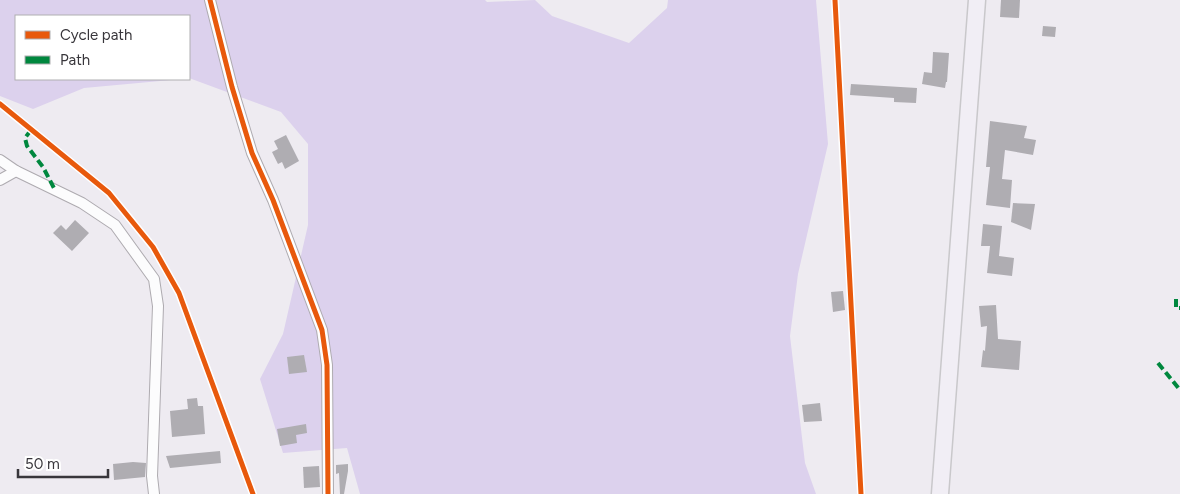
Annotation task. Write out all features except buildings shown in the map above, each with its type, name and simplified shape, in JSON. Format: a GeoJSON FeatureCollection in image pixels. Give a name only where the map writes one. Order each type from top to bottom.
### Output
{"type":"FeatureCollection","features":[{"type":"Feature","properties":{"kind":"main road"},"geometry":{"type":"LineString","coordinates":[[940,494],[977,0]]}},
{"type":"Feature","properties":{"kind":"street"},"geometry":{"type":"LineString","coordinates":[[210,0],[232,87],[252,153],[273,200],[322,330],[327,365],[328,494]]}},
{"type":"Feature","properties":{"kind":"street"},"geometry":{"type":"LineString","coordinates":[[0,160],[16,171],[82,203],[115,225],[154,279],[158,306],[152,476],[154,494]]}},
{"type":"Feature","properties":{"kind":"street"},"geometry":{"type":"LineString","coordinates":[[0,180],[16,171]]}},
{"type":"Feature","properties":{"kind":"shaded area"},"geometry":{"type":"Polygon","coordinates":[[[0,0],[485,0],[487,2],[535,0],[552,16],[629,43],[667,8],[668,0],[816,0],[828,144],[798,274],[790,336],[805,463],[816,494],[360,494],[347,448],[283,453],[260,379],[283,334],[308,225],[308,144],[281,112],[190,78],[190,15],[15,15],[15,80],[171,80],[84,88],[33,109],[0,96],[0,0]]]}},
{"type":"Feature","properties":{"kind":"marked path"},"geometry":{"type":"LineString","coordinates":[[31,130],[25,138],[27,146],[43,167],[55,190]]}},
{"type":"Feature","properties":{"kind":"marked path"},"geometry":{"type":"LineString","coordinates":[[1176,299],[1176,308],[1180,308]]}},
{"type":"Feature","properties":{"kind":"marked path"},"geometry":{"type":"LineString","coordinates":[[1158,363],[1180,390]]}},
{"type":"Feature","properties":{"kind":"cycle path"},"geometry":{"type":"LineString","coordinates":[[210,0],[232,87],[252,153],[273,200],[322,330],[327,365],[328,494]]}},
{"type":"Feature","properties":{"kind":"cycle path"},"geometry":{"type":"LineString","coordinates":[[835,0],[861,494]]}},
{"type":"Feature","properties":{"kind":"cycle path"},"geometry":{"type":"LineString","coordinates":[[0,104],[109,193],[153,247],[179,293],[253,494]]}}]}
